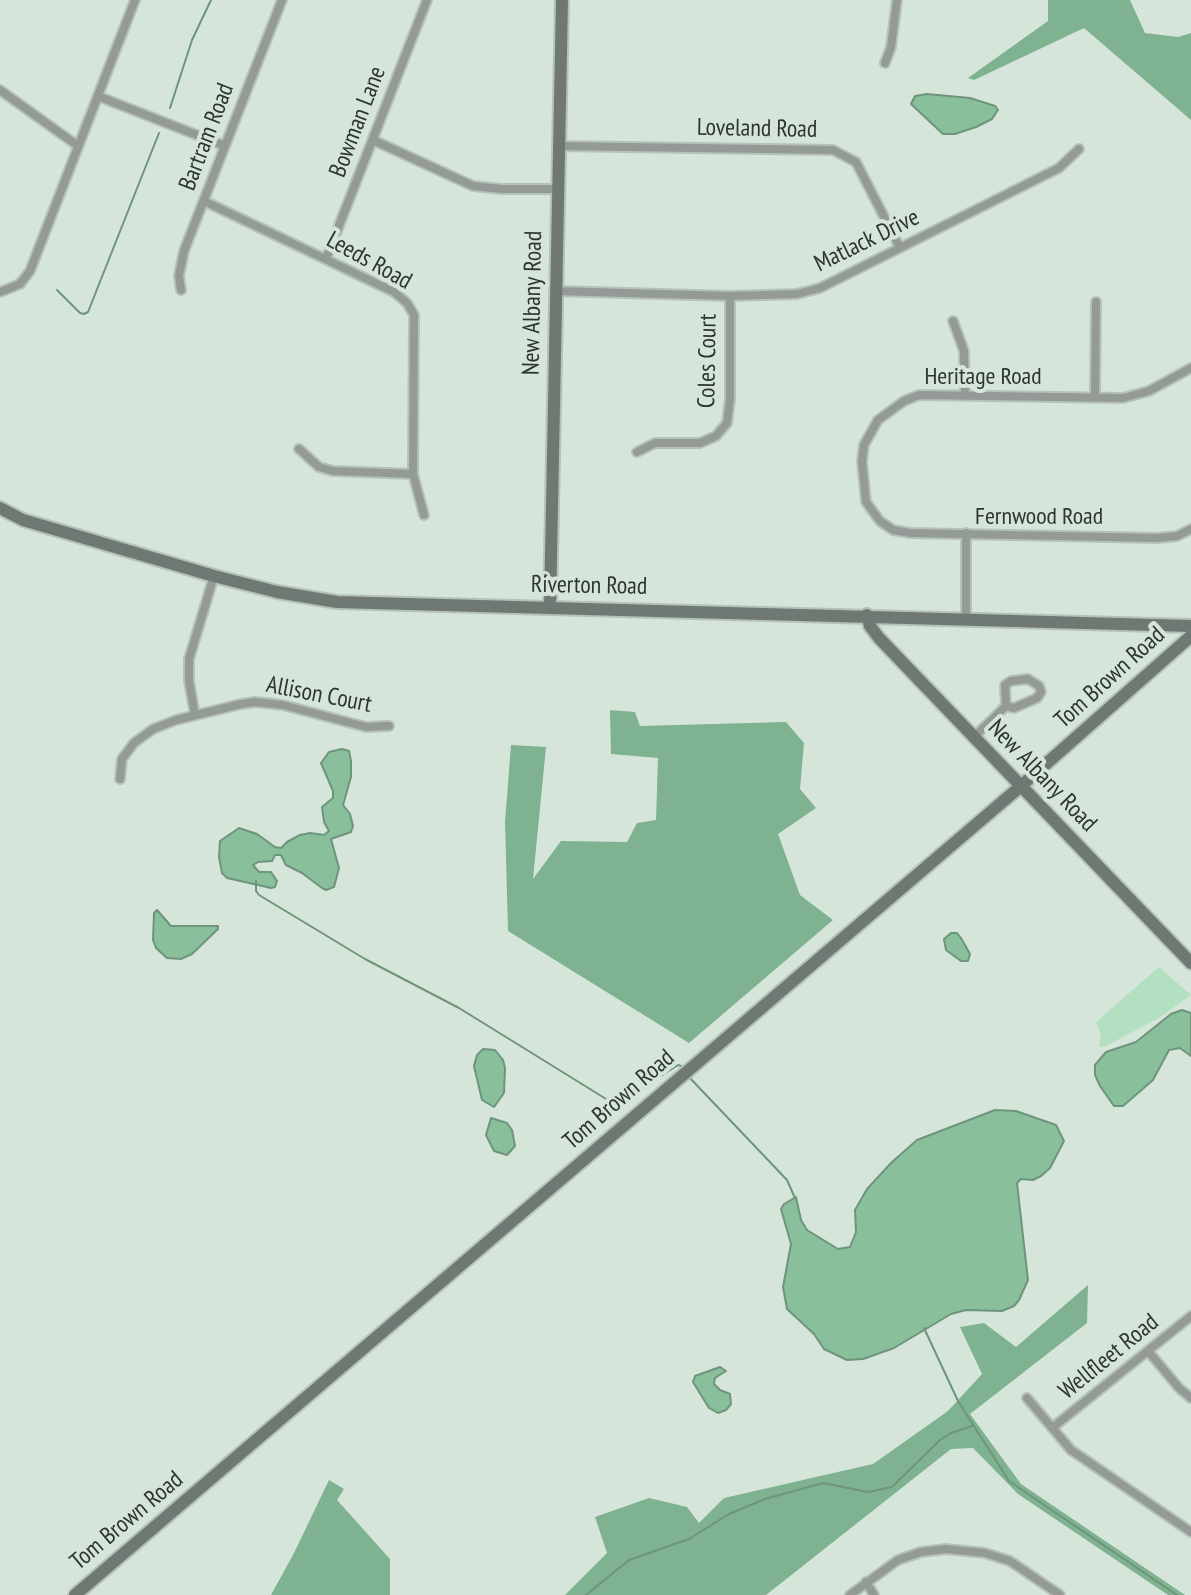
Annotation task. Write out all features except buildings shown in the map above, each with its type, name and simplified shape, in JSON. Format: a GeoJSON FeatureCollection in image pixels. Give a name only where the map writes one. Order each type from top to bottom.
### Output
{"type":"FeatureCollection","features":[{"type":"Feature","properties":{"kind":"street"},"geometry":{"type":"LineString","coordinates":[[0,292],[20,284],[30,271],[100,97],[135,0]]}},
{"type":"Feature","properties":{"kind":"street","name":"Bartram Road"},"geometry":{"type":"LineString","coordinates":[[181,290],[179,276],[182,260],[282,0]]}},
{"type":"Feature","properties":{"kind":"street","name":"Bowman Lane"},"geometry":{"type":"LineString","coordinates":[[326,259],[427,0]]}},
{"type":"Feature","properties":{"kind":"street","name":"New Albany Road"},"geometry":{"type":"LineString","coordinates":[[550,607],[562,0]]}},
{"type":"Feature","properties":{"kind":"street"},"geometry":{"type":"LineString","coordinates":[[885,63],[891,47],[897,0]]}},
{"type":"Feature","properties":{"kind":"street"},"geometry":{"type":"LineString","coordinates":[[0,90],[78,146]]}},
{"type":"Feature","properties":{"kind":"street"},"geometry":{"type":"LineString","coordinates":[[100,97],[225,146]]}},
{"type":"Feature","properties":{"kind":"street"},"geometry":{"type":"LineString","coordinates":[[373,140],[473,186],[557,189]]}},
{"type":"Feature","properties":{"kind":"street","name":"Loveland Road"},"geometry":{"type":"LineString","coordinates":[[558,146],[833,150],[856,162],[900,248]]}},
{"type":"Feature","properties":{"kind":"street","name":"Matlack Drive"},"geometry":{"type":"LineString","coordinates":[[555,291],[730,296],[797,294],[820,288],[1059,168],[1079,149]]}},
{"type":"Feature","properties":{"kind":"street","name":"Leeds Road"},"geometry":{"type":"LineString","coordinates":[[204,201],[394,292],[412,309],[413,474],[424,515]]}},
{"type":"Feature","properties":{"kind":"street","name":"Coles Court"},"geometry":{"type":"LineString","coordinates":[[637,452],[655,443],[700,443],[716,436],[727,423],[730,399],[730,296]]}},
{"type":"Feature","properties":{"kind":"street"},"geometry":{"type":"LineString","coordinates":[[1095,397],[1096,302]]}},
{"type":"Feature","properties":{"kind":"street"},"geometry":{"type":"LineString","coordinates":[[953,321],[964,351],[965,395]]}},
{"type":"Feature","properties":{"kind":"street","name":"Heritage Road"},"geometry":{"type":"LineString","coordinates":[[966,533],[910,533],[893,530],[880,521],[866,502],[862,461],[869,432],[878,420],[904,401],[928,394],[1132,397],[1191,368]]}},
{"type":"Feature","properties":{"kind":"street"},"geometry":{"type":"LineString","coordinates":[[299,449],[319,467],[333,471],[413,474]]}},
{"type":"Feature","properties":{"kind":"street","name":"Riverton Road"},"geometry":{"type":"LineString","coordinates":[[0,508],[23,520],[214,576],[277,592],[337,602],[1191,626]]}},
{"type":"Feature","properties":{"kind":"street","name":"Fernwood Road"},"geometry":{"type":"LineString","coordinates":[[966,618],[966,533],[1158,538],[1177,536],[1191,529]]}},
{"type":"Feature","properties":{"kind":"street"},"geometry":{"type":"LineString","coordinates":[[195,715],[189,659],[214,576]]}},
{"type":"Feature","properties":{"kind":"street","name":"New Albany Road"},"geometry":{"type":"LineString","coordinates":[[867,615],[870,626],[879,638],[1191,963]]}},
{"type":"Feature","properties":{"kind":"street","name":"Tom Brown Road"},"geometry":{"type":"LineString","coordinates":[[75,1595],[1021,786],[1191,636]]}},
{"type":"Feature","properties":{"kind":"street"},"geometry":{"type":"LineString","coordinates":[[974,737],[1006,706],[1005,685],[1028,679],[1039,686],[1041,692],[1037,698],[1014,708],[1006,706]]}},
{"type":"Feature","properties":{"kind":"street","name":"Allison Court"},"geometry":{"type":"LineString","coordinates":[[120,779],[122,759],[134,743],[153,729],[195,715],[255,702],[283,705],[366,727],[389,726]]}},
{"type":"Feature","properties":{"kind":"street","name":"Wellfleet Road"},"geometry":{"type":"LineString","coordinates":[[1052,1428],[1191,1316]]}},
{"type":"Feature","properties":{"kind":"street"},"geometry":{"type":"LineString","coordinates":[[1148,1351],[1191,1398]]}},
{"type":"Feature","properties":{"kind":"street"},"geometry":{"type":"LineString","coordinates":[[1027,1398],[1071,1450],[1191,1532]]}},
{"type":"Feature","properties":{"kind":"street"},"geometry":{"type":"LineString","coordinates":[[850,1595],[898,1560],[921,1552],[946,1549],[985,1553],[1010,1561],[1060,1595]]}},
{"type":"Feature","properties":{"kind":"street"},"geometry":{"type":"LineString","coordinates":[[866,1582],[874,1595]]}},
{"type":"Feature","properties":{"kind":"shaded area"},"geometry":{"type":"Polygon","coordinates":[[[1048,0],[1130,0],[1145,33],[1178,37],[1191,33],[1191,120],[1084,28],[974,80],[968,78],[1048,21],[1048,0]]]}},
{"type":"Feature","properties":{"kind":"shaded area"},"geometry":{"type":"Polygon","coordinates":[[[927,94],[970,98],[995,106],[998,110],[992,119],[976,127],[955,134],[943,134],[911,104],[915,96],[927,94]]]}},
{"type":"Feature","properties":{"kind":"shaded area"},"geometry":{"type":"Polygon","coordinates":[[[610,710],[635,712],[640,726],[786,722],[804,743],[800,789],[816,808],[778,834],[800,895],[833,920],[689,1043],[508,931],[505,822],[511,745],[546,747],[533,879],[561,841],[627,842],[637,823],[656,820],[658,758],[611,754],[610,710]]]}},
{"type":"Feature","properties":{"kind":"shaded area"},"geometry":{"type":"Polygon","coordinates":[[[349,751],[351,761],[351,777],[343,805],[350,814],[353,826],[351,832],[331,839],[339,868],[334,887],[322,888],[286,865],[281,855],[275,855],[272,861],[253,865],[259,872],[271,872],[277,881],[275,887],[227,878],[222,873],[220,841],[239,828],[281,848],[300,835],[324,835],[329,831],[322,807],[333,798],[333,791],[321,763],[329,752],[349,751]]]}},
{"type":"Feature","properties":{"kind":"shaded area"},"geometry":{"type":"Polygon","coordinates":[[[157,910],[171,926],[218,926],[218,929],[192,954],[181,959],[167,958],[156,948],[153,940],[154,913],[157,910]]]}},
{"type":"Feature","properties":{"kind":"shaded area"},"geometry":{"type":"Polygon","coordinates":[[[951,933],[957,933],[961,938],[970,954],[968,961],[961,961],[946,950],[944,939],[951,933]]]}},
{"type":"Feature","properties":{"kind":"shaded area"},"geometry":{"type":"Polygon","coordinates":[[[1159,967],[1191,995],[1159,1018],[1104,1047],[1099,1046],[1101,1034],[1096,1022],[1159,967]]]}},
{"type":"Feature","properties":{"kind":"shaded area"},"geometry":{"type":"Polygon","coordinates":[[[1182,1010],[1191,1013],[1191,1056],[1180,1048],[1169,1050],[1153,1080],[1123,1106],[1114,1106],[1100,1086],[1095,1065],[1106,1052],[1136,1042],[1171,1014],[1182,1010]]]}},
{"type":"Feature","properties":{"kind":"shaded area"},"geometry":{"type":"Polygon","coordinates":[[[483,1049],[495,1050],[505,1068],[504,1093],[494,1107],[482,1100],[474,1066],[477,1055],[483,1049]]]}},
{"type":"Feature","properties":{"kind":"shaded area"},"geometry":{"type":"Polygon","coordinates":[[[995,1110],[1016,1111],[1056,1125],[1064,1141],[1050,1168],[1033,1180],[1021,1179],[1017,1183],[1028,1280],[1019,1300],[1002,1311],[966,1310],[951,1314],[894,1348],[863,1359],[847,1360],[824,1349],[814,1334],[787,1309],[783,1287],[791,1244],[781,1209],[784,1204],[796,1197],[801,1220],[807,1230],[838,1249],[850,1247],[856,1232],[855,1210],[867,1189],[892,1162],[917,1140],[995,1110]]]}},
{"type":"Feature","properties":{"kind":"shaded area"},"geometry":{"type":"Polygon","coordinates":[[[491,1118],[507,1123],[512,1130],[515,1146],[507,1155],[494,1151],[486,1135],[491,1118]]]}},
{"type":"Feature","properties":{"kind":"shaded area"},"geometry":{"type":"Polygon","coordinates":[[[1088,1285],[1087,1323],[970,1414],[1021,1484],[1185,1595],[1168,1595],[1018,1494],[973,1448],[951,1449],[766,1595],[565,1595],[607,1553],[595,1517],[649,1498],[687,1507],[699,1523],[724,1498],[873,1464],[948,1411],[982,1374],[960,1327],[984,1323],[1016,1347],[1088,1285]]]}},
{"type":"Feature","properties":{"kind":"shaded area"},"geometry":{"type":"Polygon","coordinates":[[[720,1367],[726,1371],[715,1378],[714,1384],[730,1394],[731,1404],[718,1413],[709,1408],[693,1382],[695,1376],[720,1367]]]}},
{"type":"Feature","properties":{"kind":"shaded area"},"geometry":{"type":"Polygon","coordinates":[[[329,1480],[344,1489],[337,1500],[390,1559],[390,1595],[271,1595],[329,1480]]]}},
{"type":"Feature","properties":{"kind":"waterway"},"geometry":{"type":"LineString","coordinates":[[170,108],[192,40],[211,0]]}},
{"type":"Feature","properties":{"kind":"waterway"},"geometry":{"type":"LineString","coordinates":[[57,290],[80,313],[88,312],[159,133]]}},
{"type":"Feature","properties":{"kind":"waterway"},"geometry":{"type":"LineString","coordinates":[[256,881],[259,895],[365,959],[459,1008],[611,1102],[624,1100],[681,1066]]}},
{"type":"Feature","properties":{"kind":"waterway"},"geometry":{"type":"LineString","coordinates":[[689,1077],[787,1180],[795,1198]]}},
{"type":"Feature","properties":{"kind":"waterway"},"geometry":{"type":"LineString","coordinates":[[924,1328],[958,1401],[1009,1481],[1177,1595]]}},
{"type":"Feature","properties":{"kind":"waterway"},"geometry":{"type":"LineString","coordinates":[[586,1595],[629,1560],[689,1539],[729,1514],[765,1499],[823,1483],[868,1492],[892,1487],[940,1440],[972,1426]]}}]}
